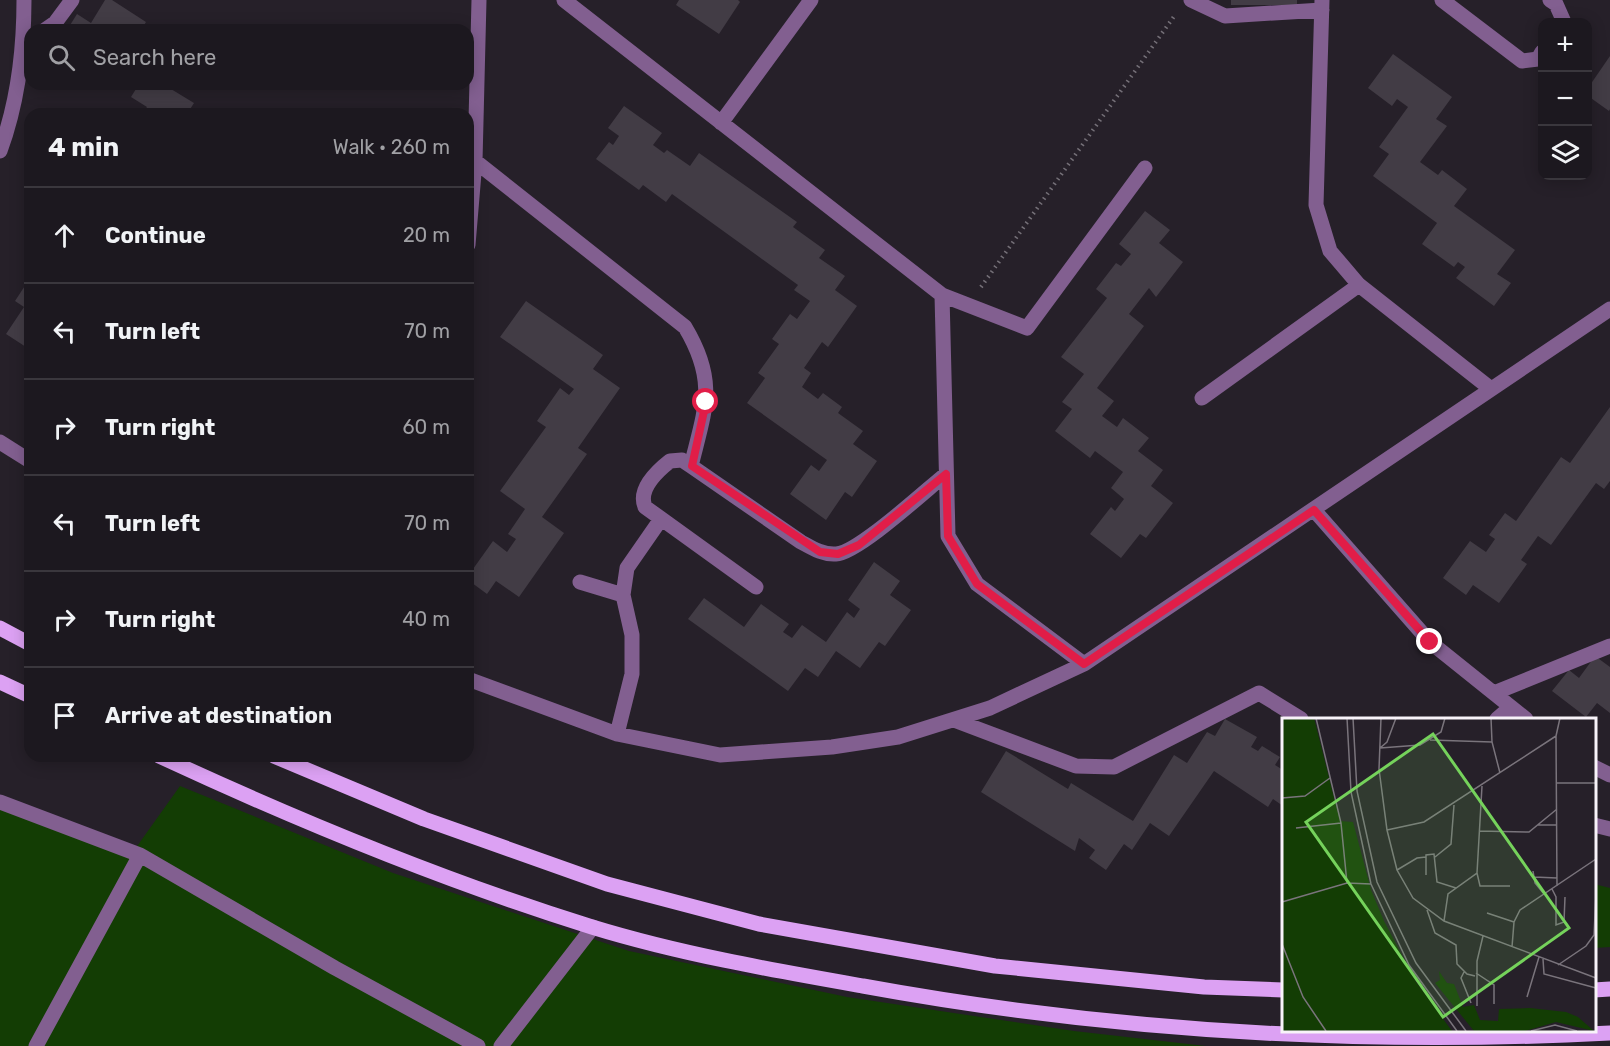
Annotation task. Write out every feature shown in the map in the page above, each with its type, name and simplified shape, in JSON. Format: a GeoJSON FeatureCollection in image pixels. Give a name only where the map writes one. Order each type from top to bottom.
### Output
{"type":"FeatureCollection","features":[{"type":"Feature","properties":{"kind":"main road"},"geometry":{"type":"LineString","coordinates":[[0,628],[24,641]]}},
{"type":"Feature","properties":{"kind":"main road"},"geometry":{"type":"LineString","coordinates":[[0,682],[24,693]]}},
{"type":"Feature","properties":{"kind":"main road"},"geometry":{"type":"LineString","coordinates":[[172,762],[224,786],[410,862],[593,927],[750,966],[978,1007],[1191,1031],[1394,1041],[1610,1033]]}},
{"type":"Feature","properties":{"kind":"main road"},"geometry":{"type":"LineString","coordinates":[[288,762],[424,819],[607,884],[759,924],[995,966],[1204,987],[1282,990]]}},
{"type":"Feature","properties":{"kind":"main road"},"geometry":{"type":"LineString","coordinates":[[1595,990],[1610,989]]}},
{"type":"Feature","properties":{"kind":"street"},"geometry":{"type":"LineString","coordinates":[[24,0],[26,24]]}},
{"type":"Feature","properties":{"kind":"street"},"geometry":{"type":"LineString","coordinates":[[54,24],[72,0]]}},
{"type":"Feature","properties":{"kind":"street"},"geometry":{"type":"LineString","coordinates":[[474,173],[479,0]]}},
{"type":"Feature","properties":{"kind":"street"},"geometry":{"type":"LineString","coordinates":[[564,0],[942,295],[1027,328],[1145,168]]}},
{"type":"Feature","properties":{"kind":"street"},"geometry":{"type":"LineString","coordinates":[[721,123],[811,0]]}},
{"type":"Feature","properties":{"kind":"street"},"geometry":{"type":"LineString","coordinates":[[1442,0],[1522,61],[1538,59]]}},
{"type":"Feature","properties":{"kind":"street"},"geometry":{"type":"LineString","coordinates":[[1550,0],[1556,4],[1562,18]]}},
{"type":"Feature","properties":{"kind":"street"},"geometry":{"type":"LineString","coordinates":[[1185,5],[1225,16],[1322,5],[1316,206],[1330,250],[1359,285],[1491,390]]}},
{"type":"Feature","properties":{"kind":"street"},"geometry":{"type":"LineString","coordinates":[[0,151],[12,118],[24,56]]}},
{"type":"Feature","properties":{"kind":"street"},"geometry":{"type":"LineString","coordinates":[[475,161],[686,327],[700,351],[706,375],[706,402],[692,466]]}},
{"type":"Feature","properties":{"kind":"street"},"geometry":{"type":"LineString","coordinates":[[1202,398],[1359,285]]}},
{"type":"Feature","properties":{"kind":"street"},"geometry":{"type":"LineString","coordinates":[[942,295],[948,536],[977,584],[1084,664]]}},
{"type":"Feature","properties":{"kind":"street"},"geometry":{"type":"LineString","coordinates":[[474,681],[617,734],[720,755],[854,744],[898,737],[954,720],[990,708],[1084,664],[1610,309]]}},
{"type":"Feature","properties":{"kind":"street"},"geometry":{"type":"LineString","coordinates":[[0,442],[24,457]]}},
{"type":"Feature","properties":{"kind":"street"},"geometry":{"type":"LineString","coordinates":[[756,587],[645,507],[642,498],[644,490],[670,461],[682,460],[692,466],[801,542],[820,552],[838,554],[859,545],[946,474]]}},
{"type":"Feature","properties":{"kind":"street"},"geometry":{"type":"LineString","coordinates":[[1314,510],[1430,642],[1525,718]]}},
{"type":"Feature","properties":{"kind":"street"},"geometry":{"type":"LineString","coordinates":[[617,734],[632,674],[632,635],[623,595],[627,568],[661,519]]}},
{"type":"Feature","properties":{"kind":"street"},"geometry":{"type":"LineString","coordinates":[[580,582],[623,595]]}},
{"type":"Feature","properties":{"kind":"street"},"geometry":{"type":"LineString","coordinates":[[1494,693],[1610,646]]}},
{"type":"Feature","properties":{"kind":"street"},"geometry":{"type":"LineString","coordinates":[[954,720],[1076,766],[1114,767],[1259,693],[1299,718]]}},
{"type":"Feature","properties":{"kind":"street"},"geometry":{"type":"LineString","coordinates":[[1498,718],[1510,707]]}},
{"type":"Feature","properties":{"kind":"street"},"geometry":{"type":"LineString","coordinates":[[1595,768],[1610,775]]}},
{"type":"Feature","properties":{"kind":"street"},"geometry":{"type":"LineString","coordinates":[[0,802],[140,855],[335,968],[478,1046]]}},
{"type":"Feature","properties":{"kind":"street"},"geometry":{"type":"LineString","coordinates":[[1595,825],[1610,829]]}},
{"type":"Feature","properties":{"kind":"street"},"geometry":{"type":"LineString","coordinates":[[36,1046],[140,855]]}},
{"type":"Feature","properties":{"kind":"street"},"geometry":{"type":"LineString","coordinates":[[501,1046],[593,927]]}},
{"type":"Feature","properties":{"kind":"path"},"geometry":{"type":"LineString","coordinates":[[968,305],[1185,5]]}},
{"type":"Feature","properties":{"kind":"green space"},"geometry":{"type":"Polygon","coordinates":[[[180,786],[393,873],[629,951],[847,997],[1074,1031],[1206,1046],[0,1046],[0,807],[130,856],[180,786]]]}},
{"type":"Feature","properties":{"kind":"green space"},"geometry":{"type":"Polygon","coordinates":[[[1595,884],[1610,888],[1610,947],[1595,948],[1595,884]]]}},
{"type":"Feature","properties":{"kind":"building"},"geometry":{"type":"Polygon","coordinates":[[[105,0],[112,0],[146,22],[145,24],[71,24],[77,14],[91,23],[105,0]]]}},
{"type":"Feature","properties":{"kind":"building"},"geometry":{"type":"Polygon","coordinates":[[[679,0],[738,0],[740,2],[719,34],[676,5],[679,0]]]}},
{"type":"Feature","properties":{"kind":"building"},"geometry":{"type":"Polygon","coordinates":[[[1231,0],[1297,0],[1297,5],[1231,5],[1231,0]]]}},
{"type":"Feature","properties":{"kind":"building"},"geometry":{"type":"Polygon","coordinates":[[[1393,54],[1452,97],[1436,119],[1447,126],[1420,162],[1438,175],[1442,170],[1467,189],[1454,206],[1515,250],[1497,274],[1511,283],[1494,306],[1456,278],[1465,267],[1458,262],[1454,267],[1422,244],[1437,223],[1373,176],[1389,154],[1379,147],[1408,107],[1397,99],[1392,106],[1368,88],[1393,54]]]}},
{"type":"Feature","properties":{"kind":"building"},"geometry":{"type":"Polygon","coordinates":[[[1610,56],[1609,111],[1592,99],[1592,82],[1610,56]]]}},
{"type":"Feature","properties":{"kind":"building"},"geometry":{"type":"Polygon","coordinates":[[[135,90],[173,90],[194,103],[191,108],[146,108],[131,97],[135,90]]]}},
{"type":"Feature","properties":{"kind":"building"},"geometry":{"type":"Polygon","coordinates":[[[624,106],[662,133],[653,145],[664,153],[667,150],[690,166],[699,153],[797,222],[793,227],[825,250],[819,258],[845,276],[835,290],[857,306],[828,347],[822,342],[804,368],[811,373],[802,387],[818,399],[823,393],[842,407],[838,413],[863,431],[853,444],[877,461],[852,497],[845,492],[826,520],[790,494],[811,465],[819,471],[827,460],[747,403],[765,378],[758,373],[779,344],[772,339],[790,314],[797,319],[810,301],[794,290],[798,285],[672,194],[666,202],[643,185],[639,190],[596,159],[609,142],[613,145],[619,136],[608,128],[624,106]]]}},
{"type":"Feature","properties":{"kind":"building"},"geometry":{"type":"Polygon","coordinates":[[[1145,211],[1170,230],[1159,243],[1183,262],[1156,297],[1149,288],[1129,314],[1144,326],[1097,388],[1114,401],[1102,416],[1117,427],[1123,418],[1149,438],[1138,451],[1163,470],[1151,486],[1173,503],[1146,538],[1140,534],[1121,558],[1090,534],[1111,507],[1115,511],[1124,499],[1111,488],[1123,472],[1095,451],[1090,458],[1055,431],[1072,409],[1062,402],[1084,374],[1061,357],[1107,298],[1096,289],[1116,263],[1121,266],[1131,254],[1119,244],[1145,211]]]}},
{"type":"Feature","properties":{"kind":"building"},"geometry":{"type":"Polygon","coordinates":[[[24,287],[24,307],[15,301],[24,287]]]}},
{"type":"Feature","properties":{"kind":"building"},"geometry":{"type":"Polygon","coordinates":[[[526,301],[603,355],[593,369],[620,388],[578,448],[587,454],[542,517],[564,533],[519,597],[496,581],[487,594],[474,584],[474,568],[493,541],[507,552],[516,539],[508,534],[525,509],[500,491],[546,427],[537,421],[560,388],[569,395],[574,389],[500,337],[526,301]]]}},
{"type":"Feature","properties":{"kind":"building"},"geometry":{"type":"Polygon","coordinates":[[[24,307],[24,346],[6,334],[24,307]]]}},
{"type":"Feature","properties":{"kind":"building"},"geometry":{"type":"Polygon","coordinates":[[[1610,407],[1610,481],[1604,489],[1596,483],[1551,545],[1538,536],[1521,560],[1527,564],[1499,603],[1473,585],[1466,595],[1443,578],[1470,541],[1486,552],[1495,539],[1489,535],[1505,513],[1516,521],[1561,457],[1570,463],[1610,407]]]}},
{"type":"Feature","properties":{"kind":"building"},"geometry":{"type":"Polygon","coordinates":[[[874,562],[900,581],[890,595],[911,610],[885,646],[879,642],[860,668],[836,651],[818,677],[805,668],[788,691],[688,619],[704,598],[744,627],[761,604],[789,624],[783,632],[792,638],[802,625],[826,642],[847,612],[854,618],[860,609],[848,600],[874,562]]]}},
{"type":"Feature","properties":{"kind":"building"},"geometry":{"type":"Polygon","coordinates":[[[1595,656],[1610,667],[1610,713],[1597,703],[1586,717],[1552,691],[1569,670],[1579,678],[1595,656]]]}},
{"type":"Feature","properties":{"kind":"building"},"geometry":{"type":"Polygon","coordinates":[[[1225,719],[1257,737],[1251,747],[1258,751],[1262,746],[1280,757],[1275,765],[1282,769],[1282,805],[1273,799],[1268,807],[1214,771],[1169,836],[1150,823],[1132,850],[1124,844],[1106,870],[1089,858],[1095,850],[1079,838],[1075,851],[981,792],[1006,751],[1068,789],[1071,783],[1133,821],[1174,755],[1187,763],[1207,732],[1215,736],[1225,719]]]}},
{"type":"Feature","properties":{"kind":"route"},"geometry":{"type":"LineString","coordinates":[[706,402],[692,466],[801,542],[820,552],[838,554],[859,545],[946,474],[948,536],[977,584],[1084,664],[1314,510],[1430,642]]}}]}
